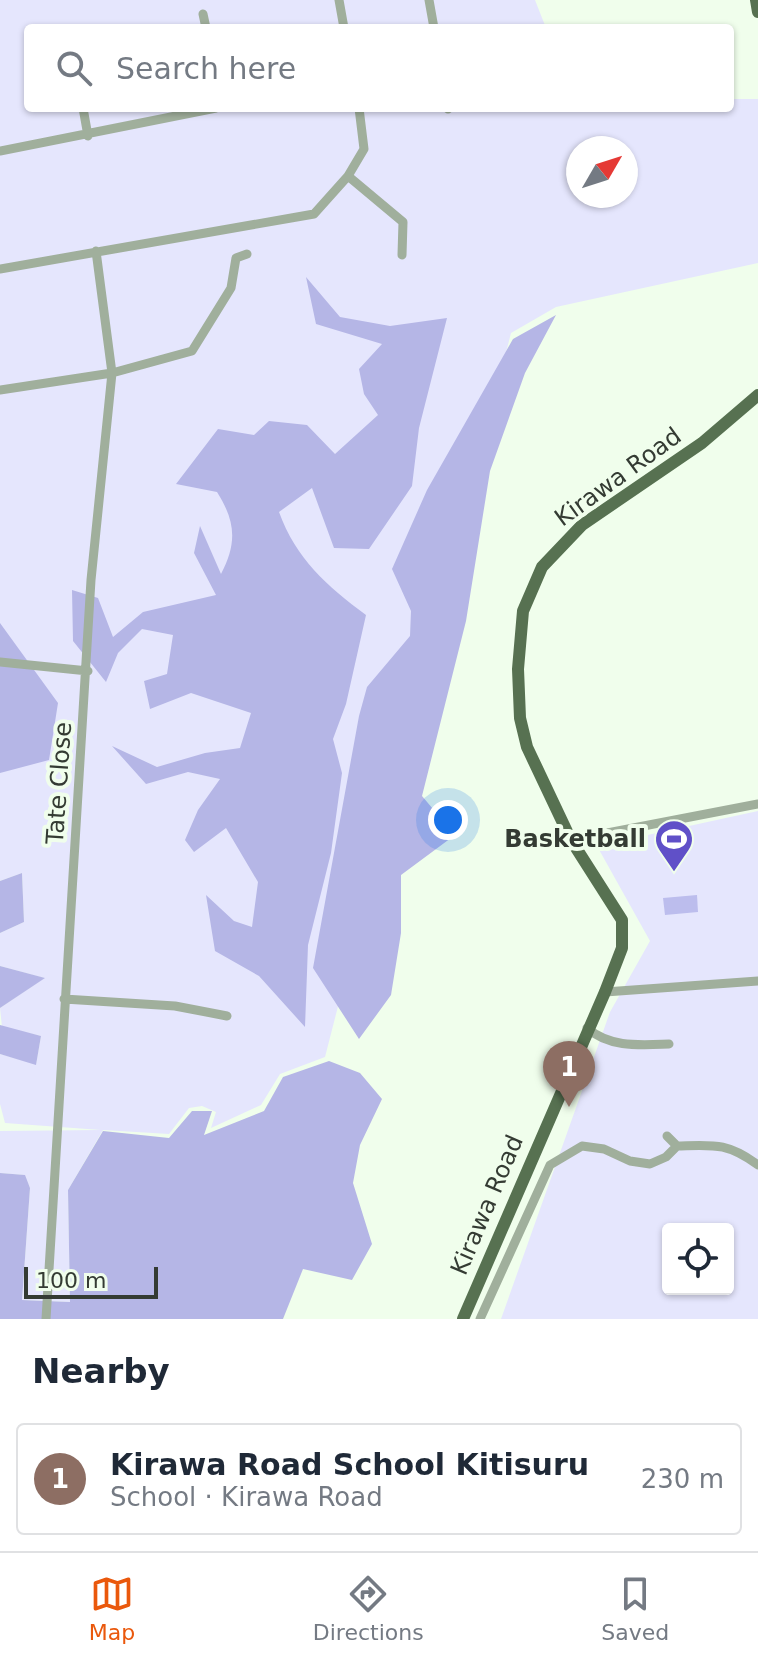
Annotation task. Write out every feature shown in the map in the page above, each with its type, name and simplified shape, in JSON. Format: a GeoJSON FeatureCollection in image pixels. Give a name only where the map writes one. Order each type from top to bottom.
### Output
{"type":"FeatureCollection","features":[{"type":"Feature","properties":{"kind":"main road"},"geometry":{"type":"LineString","coordinates":[[756,0],[758,12]]}},
{"type":"Feature","properties":{"kind":"main road","name":"Kirawa Road"},"geometry":{"type":"LineString","coordinates":[[463,1319],[622,948],[622,920],[571,840],[534,766],[520,718],[520,639],[531,587],[542,567],[582,525],[702,443],[758,395]]}},
{"type":"Feature","properties":{"kind":"street"},"geometry":{"type":"LineString","coordinates":[[339,0],[343,24]]}},
{"type":"Feature","properties":{"kind":"street"},"geometry":{"type":"LineString","coordinates":[[429,0],[433,24]]}},
{"type":"Feature","properties":{"kind":"street"},"geometry":{"type":"LineString","coordinates":[[203,14],[205,24]]}},
{"type":"Feature","properties":{"kind":"street"},"geometry":{"type":"LineString","coordinates":[[84,112],[88,136]]}},
{"type":"Feature","properties":{"kind":"street"},"geometry":{"type":"LineString","coordinates":[[0,151],[198,112]]}},
{"type":"Feature","properties":{"kind":"street"},"geometry":{"type":"LineString","coordinates":[[0,269],[314,214],[348,176],[364,149],[359,112]]}},
{"type":"Feature","properties":{"kind":"street"},"geometry":{"type":"LineString","coordinates":[[348,176],[403,222],[402,255]]}},
{"type":"Feature","properties":{"kind":"street","name":"Tate Close"},"geometry":{"type":"LineString","coordinates":[[46,1319],[64,999],[88,671],[91,580],[112,373],[96,251]]}},
{"type":"Feature","properties":{"kind":"street"},"geometry":{"type":"LineString","coordinates":[[0,390],[112,373],[192,351],[231,288],[236,258],[247,254]]}},
{"type":"Feature","properties":{"kind":"street"},"geometry":{"type":"LineString","coordinates":[[0,662],[88,671]]}},
{"type":"Feature","properties":{"kind":"street"},"geometry":{"type":"LineString","coordinates":[[571,840],[758,804]]}},
{"type":"Feature","properties":{"kind":"street"},"geometry":{"type":"LineString","coordinates":[[605,992],[758,981]]}},
{"type":"Feature","properties":{"kind":"street"},"geometry":{"type":"LineString","coordinates":[[64,999],[175,1006],[227,1016]]}},
{"type":"Feature","properties":{"kind":"street"},"geometry":{"type":"LineString","coordinates":[[587,1028],[598,1037],[619,1043],[669,1044]]}},
{"type":"Feature","properties":{"kind":"street"},"geometry":{"type":"LineString","coordinates":[[667,1136],[677,1146]]}},
{"type":"Feature","properties":{"kind":"street"},"geometry":{"type":"LineString","coordinates":[[480,1319],[550,1165],[582,1146],[604,1149],[630,1161],[650,1164],[666,1157],[677,1146],[723,1145],[737,1150],[758,1165]]}},
{"type":"Feature","properties":{"kind":"shaded area"},"geometry":{"type":"Polygon","coordinates":[[[0,0],[535,0],[544,24],[24,24],[24,112],[734,112],[734,99],[758,99],[758,263],[556,307],[511,333],[325,1057],[280,1074],[261,1105],[211,1128],[216,1112],[202,1106],[189,1108],[169,1134],[103,1130],[68,1190],[70,1302],[22,1300],[30,1188],[24,1175],[0,1173],[0,1131],[101,1130],[5,1123],[0,1104],[0,1054],[36,1064],[41,1036],[2,1027],[0,1008],[44,978],[0,966],[0,933],[24,922],[22,873],[0,881],[0,0]]]}},
{"type":"Feature","properties":{"kind":"shaded area"},"geometry":{"type":"Polygon","coordinates":[[[306,277],[340,317],[390,326],[447,318],[419,428],[412,486],[369,549],[334,548],[312,488],[279,512],[294,544],[314,570],[366,615],[346,704],[333,739],[342,773],[331,853],[308,945],[305,1027],[259,976],[215,951],[206,895],[234,921],[252,927],[258,882],[226,828],[194,852],[185,840],[198,810],[220,779],[188,772],[146,784],[112,746],[157,767],[205,753],[240,748],[251,713],[191,693],[150,709],[144,681],[167,674],[173,635],[142,629],[118,653],[106,682],[73,641],[72,590],[98,598],[113,637],[143,612],[216,595],[194,553],[200,526],[221,574],[232,542],[228,513],[217,492],[176,484],[218,429],[254,435],[269,421],[307,425],[335,454],[378,415],[364,394],[359,369],[382,344],[316,324],[306,277]]]}},
{"type":"Feature","properties":{"kind":"shaded area"},"geometry":{"type":"Polygon","coordinates":[[[556,315],[525,373],[490,471],[466,621],[422,796],[455,835],[401,875],[401,933],[391,995],[359,1039],[313,968],[367,687],[410,636],[411,611],[392,569],[427,490],[513,339],[556,315]]]}},
{"type":"Feature","properties":{"kind":"shaded area"},"geometry":{"type":"Polygon","coordinates":[[[0,623],[58,703],[49,760],[0,773],[0,623]]]}},
{"type":"Feature","properties":{"kind":"shaded area"},"geometry":{"type":"Polygon","coordinates":[[[758,811],[758,1319],[501,1319],[610,1012],[650,941],[597,846],[758,811]]]}},
{"type":"Feature","properties":{"kind":"shaded area"},"geometry":{"type":"Polygon","coordinates":[[[22,873],[24,922],[0,933],[0,881],[22,873]]]}},
{"type":"Feature","properties":{"kind":"shaded area"},"geometry":{"type":"Polygon","coordinates":[[[697,895],[698,912],[665,915],[663,898],[697,895]]]}},
{"type":"Feature","properties":{"kind":"shaded area"},"geometry":{"type":"Polygon","coordinates":[[[0,966],[45,978],[0,1008],[0,966]]]}},
{"type":"Feature","properties":{"kind":"shaded area"},"geometry":{"type":"Polygon","coordinates":[[[0,1025],[41,1036],[36,1065],[0,1054],[0,1025]]]}},
{"type":"Feature","properties":{"kind":"shaded area"},"geometry":{"type":"Polygon","coordinates":[[[329,1061],[360,1073],[382,1099],[360,1145],[353,1183],[372,1244],[352,1280],[303,1269],[283,1319],[0,1319],[0,1173],[25,1175],[30,1188],[22,1300],[70,1302],[68,1190],[103,1131],[169,1138],[192,1111],[212,1111],[204,1135],[264,1111],[283,1077],[329,1061]]]}},
{"type":"Feature","properties":{"kind":"place","name":"Basketball"},"geometry":{"type":"Point","coordinates":[674,873]}},
{"type":"Feature","properties":{"kind":"place","name":"Kirawa Road School Kitisuru"},"geometry":{"type":"Point","coordinates":[569,1107]}}]}
